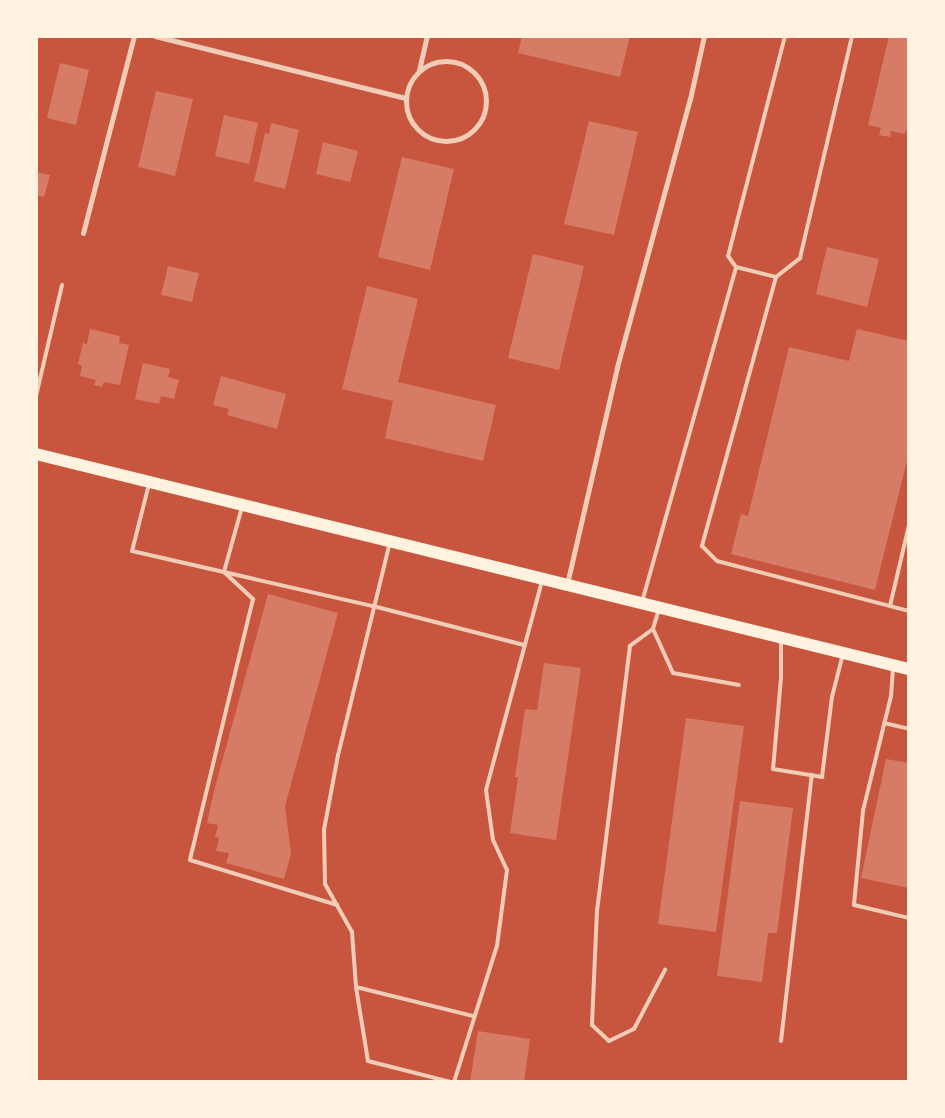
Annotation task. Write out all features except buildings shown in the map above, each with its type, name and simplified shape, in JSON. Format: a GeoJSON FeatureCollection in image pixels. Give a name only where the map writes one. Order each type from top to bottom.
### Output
{"type":"FeatureCollection","features":[{"type":"Feature","properties":{"kind":"main road"},"geometry":{"type":"LineString","coordinates":[[36,454],[543,578],[658,609],[909,669]]}},
{"type":"Feature","properties":{"kind":"street"},"geometry":{"type":"LineString","coordinates":[[82,233],[134,36]]}},
{"type":"Feature","properties":{"kind":"street"},"geometry":{"type":"LineString","coordinates":[[155,36],[405,98]]}},
{"type":"Feature","properties":{"kind":"street"},"geometry":{"type":"LineString","coordinates":[[419,70],[427,36]]}},
{"type":"Feature","properties":{"kind":"street"},"geometry":{"type":"LineString","coordinates":[[567,584],[617,367],[687,109],[704,36]]}},
{"type":"Feature","properties":{"kind":"street"},"geometry":{"type":"LineString","coordinates":[[449,60],[464,64],[477,74],[485,88],[487,104],[482,119],[472,132],[459,140],[443,142],[427,137],[415,127],[407,113],[405,98],[409,82],[419,70],[433,62],[449,60]]}},
{"type":"Feature","properties":{"kind":"lane"},"geometry":{"type":"LineString","coordinates":[[776,277],[736,267],[728,256],[785,36]]}},
{"type":"Feature","properties":{"kind":"lane"},"geometry":{"type":"LineString","coordinates":[[852,36],[800,258],[776,277],[702,546],[717,561],[909,611]]}},
{"type":"Feature","properties":{"kind":"lane"},"geometry":{"type":"LineString","coordinates":[[642,604],[736,267]]}},
{"type":"Feature","properties":{"kind":"lane"},"geometry":{"type":"LineString","coordinates":[[36,396],[62,285]]}},
{"type":"Feature","properties":{"kind":"lane"},"geometry":{"type":"LineString","coordinates":[[150,482],[132,552],[373,606],[524,645]]}},
{"type":"Feature","properties":{"kind":"lane"},"geometry":{"type":"LineString","coordinates":[[224,572],[243,505]]}},
{"type":"Feature","properties":{"kind":"lane"},"geometry":{"type":"LineString","coordinates":[[890,606],[909,525]]}},
{"type":"Feature","properties":{"kind":"lane"},"geometry":{"type":"LineString","coordinates":[[390,541],[338,755],[324,830],[325,884],[352,932],[356,987],[368,1061],[453,1082],[497,946],[507,870],[493,840],[486,790],[543,578]]}},
{"type":"Feature","properties":{"kind":"lane"},"geometry":{"type":"LineString","coordinates":[[224,572],[253,599],[190,860],[338,906]]}},
{"type":"Feature","properties":{"kind":"lane"},"geometry":{"type":"LineString","coordinates":[[658,609],[653,628],[630,646],[598,910],[592,1026],[609,1041],[634,1029],[665,970]]}},
{"type":"Feature","properties":{"kind":"lane"},"geometry":{"type":"LineString","coordinates":[[653,628],[673,673],[739,685]]}},
{"type":"Feature","properties":{"kind":"lane"},"geometry":{"type":"LineString","coordinates":[[782,638],[781,678],[773,769],[822,777],[832,697],[844,653]]}},
{"type":"Feature","properties":{"kind":"lane"},"geometry":{"type":"LineString","coordinates":[[893,665],[890,696],[863,811],[854,906],[909,918]]}},
{"type":"Feature","properties":{"kind":"lane"},"geometry":{"type":"LineString","coordinates":[[884,723],[909,729]]}},
{"type":"Feature","properties":{"kind":"lane"},"geometry":{"type":"LineString","coordinates":[[781,1041],[812,775]]}},
{"type":"Feature","properties":{"kind":"lane"},"geometry":{"type":"LineString","coordinates":[[356,987],[474,1016]]}}]}
